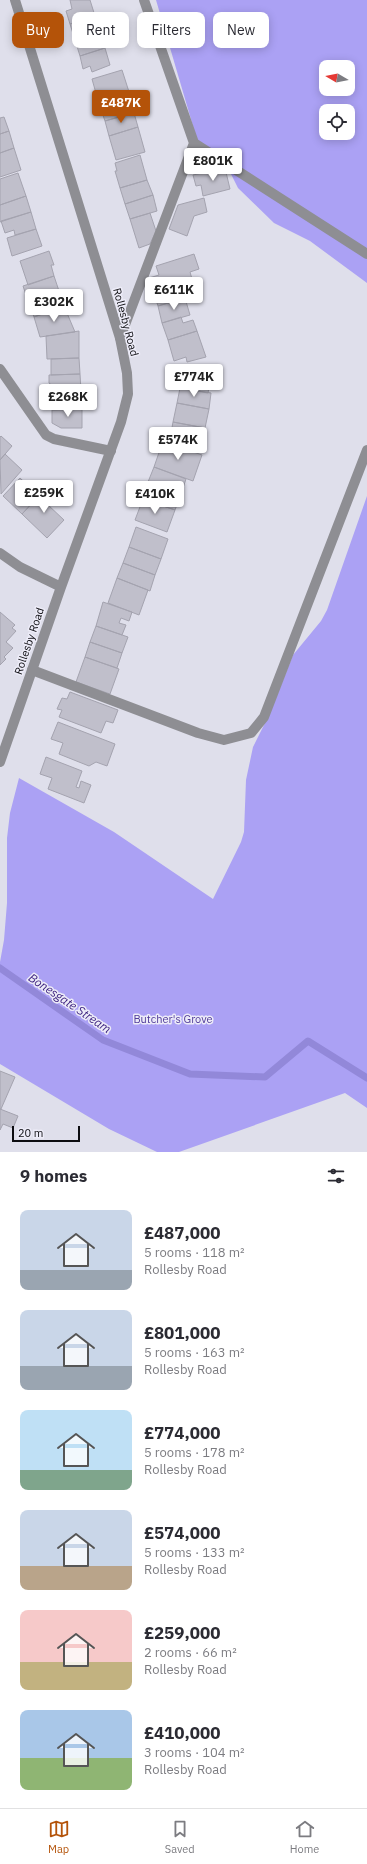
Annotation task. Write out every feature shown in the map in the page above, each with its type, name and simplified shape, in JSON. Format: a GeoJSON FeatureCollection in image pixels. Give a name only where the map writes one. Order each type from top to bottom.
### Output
{"type":"FeatureCollection","features":[{"type":"Feature","properties":{"kind":"street","name":"Rollesby Road"},"geometry":{"type":"LineString","coordinates":[[0,762],[60,587],[111,451],[121,422],[128,394],[127,373],[120,338],[15,0]]}},
{"type":"Feature","properties":{"kind":"street"},"geometry":{"type":"LineString","coordinates":[[144,0],[194,143],[367,254]]}},
{"type":"Feature","properties":{"kind":"street"},"geometry":{"type":"LineString","coordinates":[[120,338],[194,143]]}},
{"type":"Feature","properties":{"kind":"street"},"geometry":{"type":"LineString","coordinates":[[0,369],[46,435],[54,440],[111,451]]}},
{"type":"Feature","properties":{"kind":"street"},"geometry":{"type":"LineString","coordinates":[[32,670],[198,732],[224,740],[251,733],[264,717],[367,450]]}},
{"type":"Feature","properties":{"kind":"street"},"geometry":{"type":"LineString","coordinates":[[0,553],[20,567],[60,587]]}},
{"type":"Feature","properties":{"kind":"green space"},"geometry":{"type":"Polygon","coordinates":[[[156,0],[367,0],[367,283],[310,241],[274,223],[238,188],[228,168],[200,150],[170,48],[205,48],[205,12],[160,12],[156,0]]]}},
{"type":"Feature","properties":{"kind":"green space","name":"Butcher's Grove"},"geometry":{"type":"Polygon","coordinates":[[[367,496],[367,1108],[345,1093],[179,1152],[157,1152],[109,1129],[0,1064],[0,962],[4,940],[7,903],[7,838],[10,813],[19,778],[114,832],[213,899],[241,842],[244,832],[246,780],[253,747],[270,713],[293,655],[321,621],[327,610],[367,496]]]}},
{"type":"Feature","properties":{"kind":"building"},"geometry":{"type":"Polygon","coordinates":[[[70,0],[90,0],[94,12],[72,12],[72,23],[70,24],[66,11],[72,9],[70,0]]]}},
{"type":"Feature","properties":{"kind":"building"},"geometry":{"type":"Polygon","coordinates":[[[78,48],[105,48],[80,56],[78,48]]]}},
{"type":"Feature","properties":{"kind":"building"},"geometry":{"type":"Polygon","coordinates":[[[105,48],[110,65],[92,72],[90,66],[83,69],[80,56],[105,48]]]}},
{"type":"Feature","properties":{"kind":"building"},"geometry":{"type":"Polygon","coordinates":[[[122,70],[130,95],[99,104],[92,79],[122,70]]]}},
{"type":"Feature","properties":{"kind":"building"},"geometry":{"type":"Polygon","coordinates":[[[136,93],[142,110],[105,121],[99,104],[136,93]]]}},
{"type":"Feature","properties":{"kind":"building"},"geometry":{"type":"Polygon","coordinates":[[[134,113],[138,127],[109,136],[105,121],[134,113]]]}},
{"type":"Feature","properties":{"kind":"building"},"geometry":{"type":"Polygon","coordinates":[[[4,117],[9,131],[0,134],[0,118],[4,117]]]}},
{"type":"Feature","properties":{"kind":"building"},"geometry":{"type":"Polygon","coordinates":[[[138,127],[145,152],[116,160],[109,136],[138,127]]]}},
{"type":"Feature","properties":{"kind":"building"},"geometry":{"type":"Polygon","coordinates":[[[9,131],[14,148],[0,153],[0,134],[9,131]]]}},
{"type":"Feature","properties":{"kind":"building"},"geometry":{"type":"Polygon","coordinates":[[[14,148],[21,170],[0,177],[0,153],[14,148]]]}},
{"type":"Feature","properties":{"kind":"building"},"geometry":{"type":"Polygon","coordinates":[[[140,155],[147,180],[120,188],[115,171],[117,171],[115,163],[140,155]]]}},
{"type":"Feature","properties":{"kind":"building"},"geometry":{"type":"Polygon","coordinates":[[[225,168],[230,189],[203,196],[201,185],[196,186],[193,175],[225,168]]]}},
{"type":"Feature","properties":{"kind":"building"},"geometry":{"type":"Polygon","coordinates":[[[18,173],[26,196],[0,205],[0,179],[18,173]]]}},
{"type":"Feature","properties":{"kind":"building"},"geometry":{"type":"Polygon","coordinates":[[[147,180],[153,195],[125,204],[120,188],[147,180]]]}},
{"type":"Feature","properties":{"kind":"building"},"geometry":{"type":"Polygon","coordinates":[[[153,195],[157,211],[130,219],[125,204],[153,195]]]}},
{"type":"Feature","properties":{"kind":"building"},"geometry":{"type":"Polygon","coordinates":[[[26,196],[31,212],[0,222],[0,205],[26,196]]]}},
{"type":"Feature","properties":{"kind":"building"},"geometry":{"type":"Polygon","coordinates":[[[204,198],[207,212],[194,216],[187,236],[169,229],[178,205],[204,198]]]}},
{"type":"Feature","properties":{"kind":"building"},"geometry":{"type":"Polygon","coordinates":[[[31,212],[36,229],[15,235],[14,230],[5,233],[1,221],[31,212]]]}},
{"type":"Feature","properties":{"kind":"building"},"geometry":{"type":"Polygon","coordinates":[[[150,213],[156,231],[150,244],[139,248],[130,219],[150,213]]]}},
{"type":"Feature","properties":{"kind":"building"},"geometry":{"type":"Polygon","coordinates":[[[36,229],[42,246],[12,256],[7,238],[36,229]]]}},
{"type":"Feature","properties":{"kind":"building"},"geometry":{"type":"Polygon","coordinates":[[[49,251],[54,265],[51,265],[54,276],[28,285],[20,261],[49,251]]]}},
{"type":"Feature","properties":{"kind":"building"},"geometry":{"type":"Polygon","coordinates":[[[194,254],[199,269],[190,272],[192,279],[153,291],[149,278],[159,275],[156,266],[194,254]]]}},
{"type":"Feature","properties":{"kind":"building"},"geometry":{"type":"Polygon","coordinates":[[[54,276],[59,291],[28,301],[23,286],[54,276]]]}},
{"type":"Feature","properties":{"kind":"building"},"geometry":{"type":"Polygon","coordinates":[[[183,282],[188,297],[158,306],[153,291],[183,282]]]}},
{"type":"Feature","properties":{"kind":"building"},"geometry":{"type":"Polygon","coordinates":[[[59,291],[64,306],[34,317],[28,301],[59,291]]]}},
{"type":"Feature","properties":{"kind":"building"},"geometry":{"type":"Polygon","coordinates":[[[185,298],[190,315],[162,323],[158,306],[185,298]]]}},
{"type":"Feature","properties":{"kind":"building"},"geometry":{"type":"Polygon","coordinates":[[[64,306],[75,332],[40,337],[34,317],[64,306]]]}},
{"type":"Feature","properties":{"kind":"building"},"geometry":{"type":"Polygon","coordinates":[[[181,317],[183,323],[193,320],[197,331],[168,340],[162,323],[181,317]]]}},
{"type":"Feature","properties":{"kind":"building"},"geometry":{"type":"Polygon","coordinates":[[[79,331],[79,358],[47,359],[46,336],[79,331]]]}},
{"type":"Feature","properties":{"kind":"building"},"geometry":{"type":"Polygon","coordinates":[[[197,331],[206,357],[187,362],[186,357],[174,361],[168,340],[197,331]]]}},
{"type":"Feature","properties":{"kind":"building"},"geometry":{"type":"Polygon","coordinates":[[[79,358],[80,374],[51,375],[51,359],[79,358]]]}},
{"type":"Feature","properties":{"kind":"building"},"geometry":{"type":"Polygon","coordinates":[[[183,370],[202,374],[201,379],[210,381],[208,393],[180,388],[183,370]]]}},
{"type":"Feature","properties":{"kind":"building"},"geometry":{"type":"Polygon","coordinates":[[[80,374],[81,391],[59,392],[59,387],[54,387],[49,383],[49,375],[80,374]]]}},
{"type":"Feature","properties":{"kind":"building"},"geometry":{"type":"Polygon","coordinates":[[[180,388],[211,393],[209,409],[177,403],[180,388]]]}},
{"type":"Feature","properties":{"kind":"building"},"geometry":{"type":"Polygon","coordinates":[[[81,391],[82,409],[52,410],[51,393],[81,391]]]}},
{"type":"Feature","properties":{"kind":"building"},"geometry":{"type":"Polygon","coordinates":[[[177,403],[209,409],[205,428],[173,422],[177,403]]]}},
{"type":"Feature","properties":{"kind":"building"},"geometry":{"type":"Polygon","coordinates":[[[82,409],[82,428],[61,428],[52,423],[52,410],[82,409]]]}},
{"type":"Feature","properties":{"kind":"building"},"geometry":{"type":"Polygon","coordinates":[[[173,422],[205,428],[202,441],[189,439],[189,442],[170,439],[173,422]]]}},
{"type":"Feature","properties":{"kind":"building"},"geometry":{"type":"Polygon","coordinates":[[[1,436],[12,446],[0,460],[0,437],[1,436]]]}},
{"type":"Feature","properties":{"kind":"building"},"geometry":{"type":"Polygon","coordinates":[[[163,441],[202,455],[193,481],[154,467],[163,441]]]}},
{"type":"Feature","properties":{"kind":"building"},"geometry":{"type":"Polygon","coordinates":[[[5,454],[22,470],[1,494],[0,460],[5,454]]]}},
{"type":"Feature","properties":{"kind":"building"},"geometry":{"type":"Polygon","coordinates":[[[154,467],[186,479],[181,494],[148,482],[154,467]]]}},
{"type":"Feature","properties":{"kind":"building"},"geometry":{"type":"Polygon","coordinates":[[[20,478],[39,496],[22,514],[3,496],[20,478]]]}},
{"type":"Feature","properties":{"kind":"building"},"geometry":{"type":"Polygon","coordinates":[[[148,482],[181,494],[175,510],[143,499],[148,482]]]}},
{"type":"Feature","properties":{"kind":"building"},"geometry":{"type":"Polygon","coordinates":[[[46,488],[51,488],[55,491],[54,497],[47,504],[64,520],[47,538],[22,514],[46,488]]]}},
{"type":"Feature","properties":{"kind":"building"},"geometry":{"type":"Polygon","coordinates":[[[143,499],[175,510],[167,532],[135,520],[143,499]]]}},
{"type":"Feature","properties":{"kind":"building"},"geometry":{"type":"Polygon","coordinates":[[[136,527],[168,539],[161,559],[129,547],[136,527]]]}},
{"type":"Feature","properties":{"kind":"building"},"geometry":{"type":"Polygon","coordinates":[[[129,547],[161,559],[155,575],[123,563],[129,547]]]}},
{"type":"Feature","properties":{"kind":"building"},"geometry":{"type":"Polygon","coordinates":[[[123,563],[155,575],[150,591],[117,578],[123,563]]]}},
{"type":"Feature","properties":{"kind":"building"},"geometry":{"type":"Polygon","coordinates":[[[117,578],[148,590],[139,615],[108,603],[117,578]]]}},
{"type":"Feature","properties":{"kind":"building"},"geometry":{"type":"Polygon","coordinates":[[[103,602],[132,612],[129,621],[121,618],[119,623],[126,625],[122,635],[96,626],[103,602]]]}},
{"type":"Feature","properties":{"kind":"building"},"geometry":{"type":"Polygon","coordinates":[[[0,612],[15,625],[12,628],[16,631],[6,642],[13,648],[4,657],[6,659],[0,665],[0,612]]]}},
{"type":"Feature","properties":{"kind":"building"},"geometry":{"type":"Polygon","coordinates":[[[96,626],[128,637],[122,653],[90,642],[96,626]]]}},
{"type":"Feature","properties":{"kind":"building"},"geometry":{"type":"Polygon","coordinates":[[[90,642],[122,653],[117,668],[85,657],[90,642]]]}},
{"type":"Feature","properties":{"kind":"building"},"geometry":{"type":"Polygon","coordinates":[[[85,657],[119,669],[110,694],[76,682],[85,657]]]}},
{"type":"Feature","properties":{"kind":"building"},"geometry":{"type":"Polygon","coordinates":[[[70,692],[118,710],[113,723],[106,721],[101,733],[59,717],[62,710],[57,709],[62,698],[67,699],[70,692]]]}},
{"type":"Feature","properties":{"kind":"building"},"geometry":{"type":"Polygon","coordinates":[[[58,722],[115,744],[107,766],[96,762],[89,766],[59,754],[63,743],[51,739],[58,722]]]}},
{"type":"Feature","properties":{"kind":"building"},"geometry":{"type":"Polygon","coordinates":[[[46,757],[82,771],[76,787],[79,788],[81,781],[91,785],[84,803],[48,789],[52,778],[40,774],[46,757]]]}},
{"type":"Feature","properties":{"kind":"building"},"geometry":{"type":"Polygon","coordinates":[[[0,1071],[15,1077],[1,1109],[0,1109],[0,1071]]]}},
{"type":"Feature","properties":{"kind":"building"},"geometry":{"type":"Polygon","coordinates":[[[0,1109],[18,1116],[13,1128],[3,1124],[0,1130],[0,1109]]]}},
{"type":"Feature","properties":{"kind":"waterway","name":"Bonesgate Stream"},"geometry":{"type":"LineString","coordinates":[[0,968],[103,1040],[190,1074],[265,1077],[308,1041],[367,1078]]}}]}
